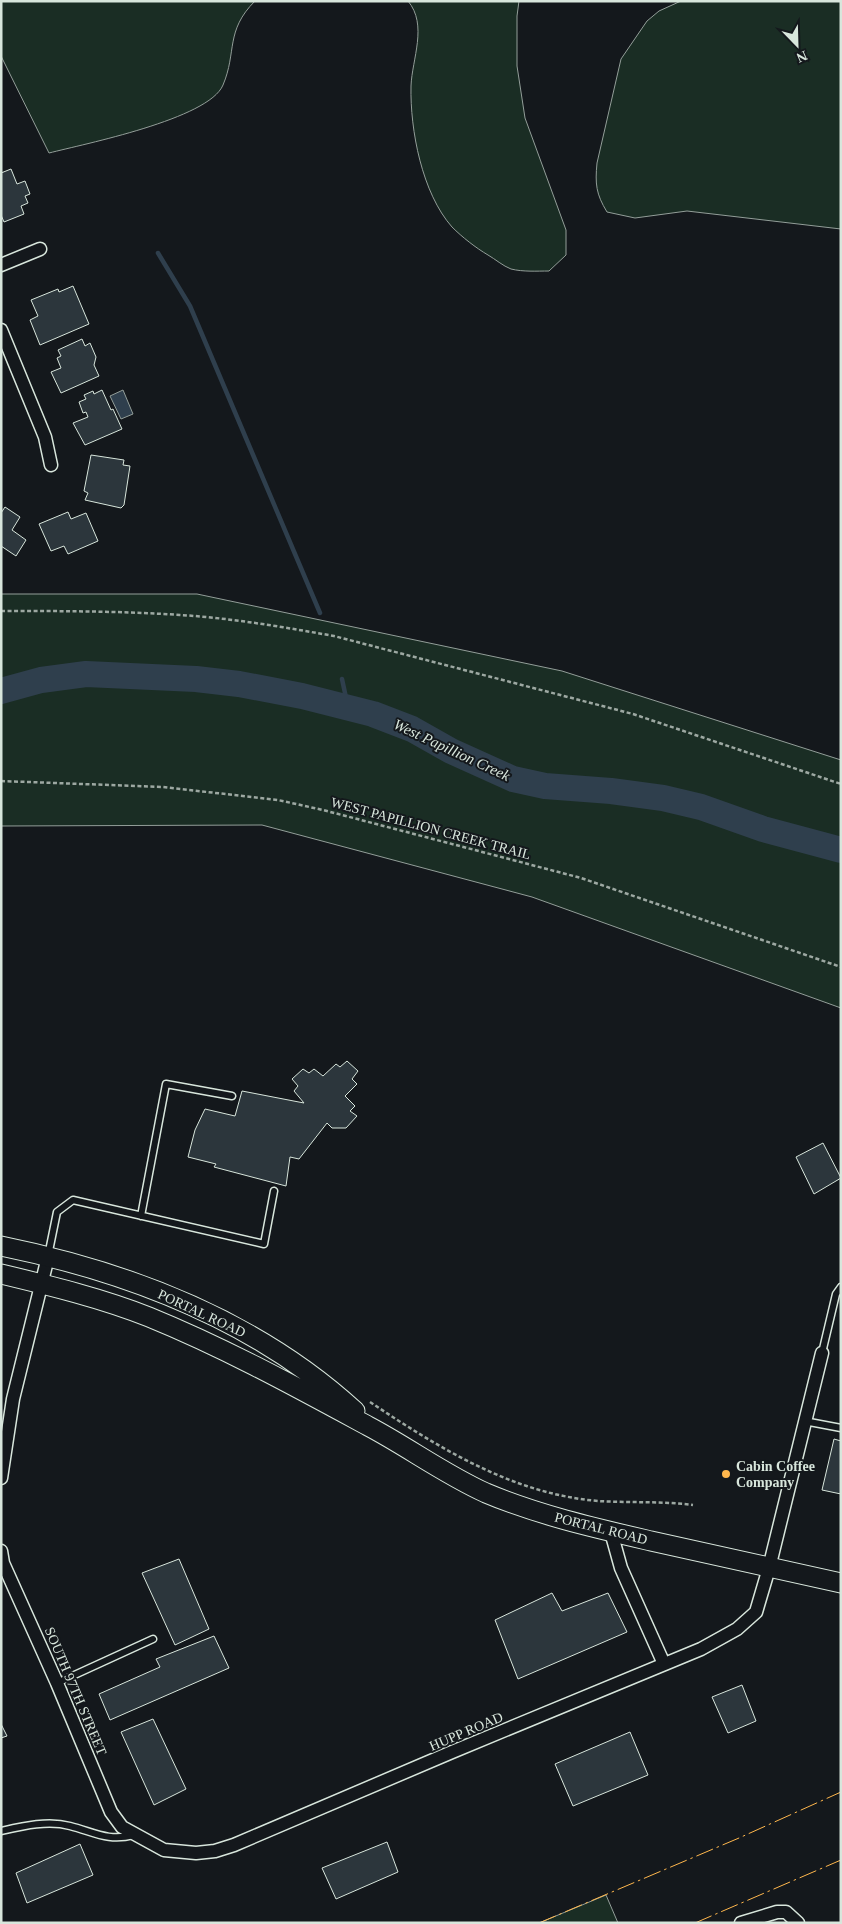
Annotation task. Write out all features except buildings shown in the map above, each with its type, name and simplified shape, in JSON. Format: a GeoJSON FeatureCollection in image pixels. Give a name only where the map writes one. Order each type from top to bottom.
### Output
{"type":"FeatureCollection","features":[{"type":"Feature","properties":{"kind":"main road","name":"PORTAL ROAD"},"geometry":{"type":"LineString","coordinates":[[1,1246],[48,1257],[133,1282],[183,1302],[234,1327],[279,1352],[328,1386],[376,1430]]}},
{"type":"Feature","properties":{"kind":"main road","name":"PORTAL ROAD"},"geometry":{"type":"LineString","coordinates":[[1,1274],[100,1300],[148,1317],[190,1335],[250,1363],[376,1430],[441,1470],[485,1492],[530,1509],[611,1532],[841,1584]]}},
{"type":"Feature","properties":{"kind":"street"},"geometry":{"type":"LineString","coordinates":[[1,265],[40,249]]}},
{"type":"Feature","properties":{"kind":"street"},"geometry":{"type":"LineString","coordinates":[[1,330],[45,437],[51,465]]}},
{"type":"Feature","properties":{"kind":"street"},"geometry":{"type":"LineString","coordinates":[[1,1478],[13,1399],[48,1257]]}},
{"type":"Feature","properties":{"kind":"street","name":"HUPP ROAD"},"geometry":{"type":"LineString","coordinates":[[136,1835],[164,1850],[196,1853],[234,1846],[452,1752],[701,1649],[737,1629],[756,1612],[770,1568],[804,1421],[822,1353]]}},
{"type":"Feature","properties":{"kind":"street"},"geometry":{"type":"LineString","coordinates":[[611,1532],[622,1568],[664,1664]]}},
{"type":"Feature","properties":{"kind":"street","name":"SOUTH 97TH STREET"},"geometry":{"type":"LineString","coordinates":[[1,1551],[4,1563],[111,1812],[122,1827],[136,1835]]}},
{"type":"Feature","properties":{"kind":"street"},"geometry":{"type":"LineString","coordinates":[[740,1923],[777,1912],[786,1912],[798,1923]]}},
{"type":"Feature","properties":{"kind":"lane"},"geometry":{"type":"LineString","coordinates":[[141,1216],[166,1084],[232,1096]]}},
{"type":"Feature","properties":{"kind":"lane"},"geometry":{"type":"LineString","coordinates":[[48,1257],[57,1212],[73,1200],[264,1244],[274,1191]]}},
{"type":"Feature","properties":{"kind":"lane"},"geometry":{"type":"LineString","coordinates":[[822,1353],[836,1294],[841,1287]]}},
{"type":"Feature","properties":{"kind":"lane"},"geometry":{"type":"LineString","coordinates":[[804,1421],[841,1428]]}},
{"type":"Feature","properties":{"kind":"lane"},"geometry":{"type":"LineString","coordinates":[[57,1683],[153,1639]]}},
{"type":"Feature","properties":{"kind":"lane"},"geometry":{"type":"LineString","coordinates":[[1,1831],[47,1823],[70,1825],[111,1838],[136,1835]]}},
{"type":"Feature","properties":{"kind":"path"},"geometry":{"type":"LineString","coordinates":[[1,611],[91,611],[181,615],[334,636],[633,714],[841,784]]}},
{"type":"Feature","properties":{"kind":"path","name":"WEST PAPILLION CREEK TRAIL"},"geometry":{"type":"LineString","coordinates":[[1,781],[163,787],[278,800],[581,878],[841,967]]}},
{"type":"Feature","properties":{"kind":"path"},"geometry":{"type":"LineString","coordinates":[[367,1400],[452,1453],[488,1471],[540,1490],[598,1501],[655,1502],[694,1506]]}},
{"type":"Feature","properties":{"kind":"green space"},"geometry":{"type":"Polygon","coordinates":[[[1,1],[255,1],[239,22],[223,85],[213,97],[195,109],[171,119],[116,136],[49,153],[1,56],[1,1]]]}},
{"type":"Feature","properties":{"kind":"green space"},"geometry":{"type":"Polygon","coordinates":[[[408,1],[519,1],[517,16],[517,66],[525,118],[566,230],[566,255],[549,271],[516,270],[502,264],[460,235],[442,213],[433,197],[420,160],[413,122],[411,86],[418,31],[414,10],[408,1]]]}},
{"type":"Feature","properties":{"kind":"green space"},"geometry":{"type":"Polygon","coordinates":[[[681,1],[841,1],[841,229],[687,211],[635,218],[607,212],[597,189],[597,163],[621,59],[647,21],[659,11],[681,1]]]}},
{"type":"Feature","properties":{"kind":"green space"},"geometry":{"type":"Polygon","coordinates":[[[1,594],[197,594],[562,671],[841,760],[841,1008],[532,897],[262,825],[1,826],[1,594]]]}},
{"type":"Feature","properties":{"kind":"green space"},"geometry":{"type":"Polygon","coordinates":[[[606,1895],[618,1923],[539,1923],[606,1895]]]}},
{"type":"Feature","properties":{"kind":"water"},"geometry":{"type":"Polygon","coordinates":[[[123,390],[133,414],[121,419],[110,396],[123,390]]]}},
{"type":"Feature","properties":{"kind":"waterway"},"geometry":{"type":"LineString","coordinates":[[158,253],[190,306],[320,613]]}},
{"type":"Feature","properties":{"kind":"waterway","name":"West Papillion Creek"},"geometry":{"type":"LineString","coordinates":[[1,691],[41,680],[86,674],[196,679],[239,684],[302,696],[373,714],[412,729],[451,751],[513,779],[545,786],[611,791],[663,798],[701,807],[763,829],[841,850]]}},
{"type":"Feature","properties":{"kind":"waterway"},"geometry":{"type":"LineString","coordinates":[[342,679],[348,707]]}},
{"type":"Feature","properties":{"kind":"power"},"geometry":{"type":"LineString","coordinates":[[539,1923],[739,1838],[841,1792]]}},
{"type":"Feature","properties":{"kind":"power"},"geometry":{"type":"LineString","coordinates":[[695,1923],[841,1860]]}},
{"type":"Feature","properties":{"kind":"place","name":"Cabin Coffee Company"},"geometry":{"type":"Point","coordinates":[726,1474]}}]}
